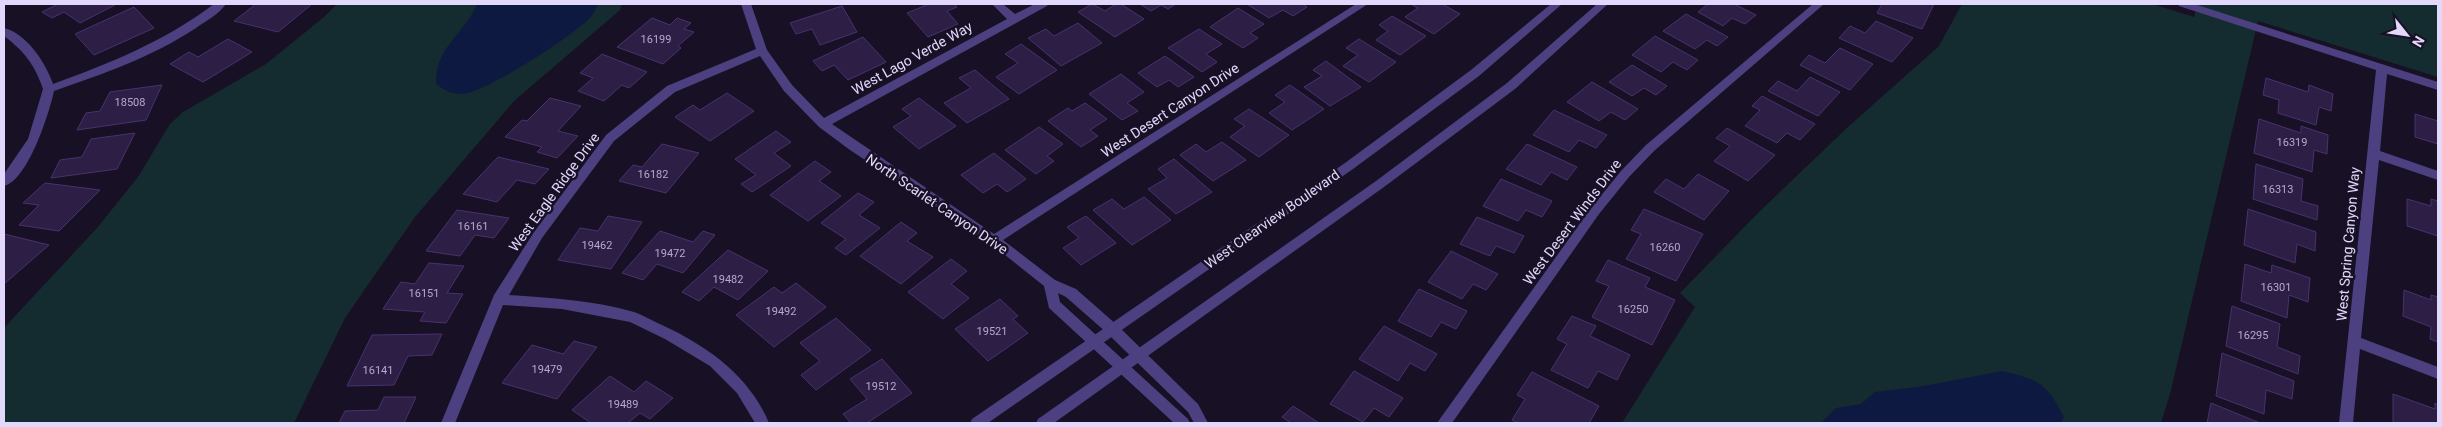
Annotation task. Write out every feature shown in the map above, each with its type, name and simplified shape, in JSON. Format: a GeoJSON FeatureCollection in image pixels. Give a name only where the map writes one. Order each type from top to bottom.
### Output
{"type":"FeatureCollection","features":[{"type":"Feature","properties":{"kind":"street"},"geometry":{"type":"LineString","coordinates":[[49,89],[139,56],[188,30],[220,4]]}},
{"type":"Feature","properties":{"kind":"street","name":"North Scarlet Canyon Drive"},"geometry":{"type":"LineString","coordinates":[[746,4],[762,50],[788,88],[823,124],[854,147],[994,240],[1050,284],[1071,293],[1112,329],[1193,408],[1201,423]]}},
{"type":"Feature","properties":{"kind":"street"},"geometry":{"type":"LineString","coordinates":[[997,4],[1014,19]]}},
{"type":"Feature","properties":{"kind":"street","name":"West Lago Verde Way"},"geometry":{"type":"LineString","coordinates":[[823,124],[1043,4]]}},
{"type":"Feature","properties":{"kind":"street","name":"West Desert Canyon Drive"},"geometry":{"type":"LineString","coordinates":[[994,240],[1363,4]]}},
{"type":"Feature","properties":{"kind":"street","name":"West Clearview Boulevard"},"geometry":{"type":"LineString","coordinates":[[977,423],[1378,146],[1475,72],[1557,4]]}},
{"type":"Feature","properties":{"kind":"street"},"geometry":{"type":"LineString","coordinates":[[1043,423],[1380,184],[1511,86],[1603,4]]}},
{"type":"Feature","properties":{"kind":"street","name":"West Desert Winds Drive"},"geometry":{"type":"LineString","coordinates":[[1444,423],[1595,211],[1625,174],[1650,148],[1819,4]]}},
{"type":"Feature","properties":{"kind":"street"},"geometry":{"type":"LineString","coordinates":[[2183,4],[2438,86]]}},
{"type":"Feature","properties":{"kind":"street"},"geometry":{"type":"LineString","coordinates":[[4,31],[28,48],[41,64],[49,89],[40,126],[24,159],[4,182]]}},
{"type":"Feature","properties":{"kind":"street","name":"West Eagle Ridge Drive"},"geometry":{"type":"LineString","coordinates":[[448,423],[499,299],[538,235],[610,138],[672,89],[762,50]]}},
{"type":"Feature","properties":{"kind":"street","name":"West Spring Canyon Way"},"geometry":{"type":"LineString","coordinates":[[2346,423],[2382,68]]}},
{"type":"Feature","properties":{"kind":"street"},"geometry":{"type":"LineString","coordinates":[[2372,153],[2438,176]]}},
{"type":"Feature","properties":{"kind":"street"},"geometry":{"type":"LineString","coordinates":[[1050,284],[1054,304],[1183,423]]}},
{"type":"Feature","properties":{"kind":"street"},"geometry":{"type":"LineString","coordinates":[[499,299],[562,304],[632,317],[670,335],[715,362],[742,388],[762,423]]}},
{"type":"Feature","properties":{"kind":"street"},"geometry":{"type":"LineString","coordinates":[[2354,341],[2438,373]]}},
{"type":"Feature","properties":{"kind":"green space"},"geometry":{"type":"Polygon","coordinates":[[[337,4],[622,4],[620,10],[514,101],[415,217],[345,318],[294,423],[4,423],[4,328],[97,228],[138,177],[170,124],[183,112],[266,64],[324,17],[337,4]]]}},
{"type":"Feature","properties":{"kind":"green space"},"geometry":{"type":"Polygon","coordinates":[[[1962,4],[2152,4],[2194,17],[2198,4],[2438,4],[2438,77],[2258,21],[2170,394],[2161,423],[1622,423],[1695,307],[1680,293],[1759,212],[1849,126],[1939,46],[1962,4]]]}},
{"type":"Feature","properties":{"kind":"water"},"geometry":{"type":"Polygon","coordinates":[[[477,4],[598,4],[591,17],[581,26],[528,63],[472,92],[453,93],[436,84],[437,71],[445,51],[477,4]]]}},
{"type":"Feature","properties":{"kind":"water"},"geometry":{"type":"Polygon","coordinates":[[[2002,371],[2033,380],[2040,384],[2052,397],[2064,417],[2061,423],[1821,423],[1836,408],[1861,404],[1875,392],[1924,386],[2002,371]]]}},
{"type":"Feature","properties":{"kind":"building"},"geometry":{"type":"Polygon","coordinates":[[[58,4],[115,5],[80,23],[64,12],[52,18],[42,12],[58,4]]]}},
{"type":"Feature","properties":{"kind":"building"},"geometry":{"type":"Polygon","coordinates":[[[256,4],[312,4],[278,32],[234,21],[256,4]]]}},
{"type":"Feature","properties":{"kind":"building"},"geometry":{"type":"Polygon","coordinates":[[[929,4],[954,4],[957,7],[947,11],[958,24],[928,37],[907,13],[929,4]]]}},
{"type":"Feature","properties":{"kind":"building"},"geometry":{"type":"Polygon","coordinates":[[[1092,4],[1105,11],[1116,4],[1121,4],[1144,19],[1115,37],[1078,12],[1092,4]]]}},
{"type":"Feature","properties":{"kind":"building"},"geometry":{"type":"Polygon","coordinates":[[[1140,4],[1176,4],[1168,9],[1161,5],[1151,11],[1140,4]]]}},
{"type":"Feature","properties":{"kind":"building"},"geometry":{"type":"Polygon","coordinates":[[[1247,4],[1302,4],[1307,7],[1293,16],[1283,10],[1269,18],[1247,4]]]}},
{"type":"Feature","properties":{"kind":"building"},"geometry":{"type":"Polygon","coordinates":[[[1411,4],[1442,4],[1460,14],[1434,34],[1405,17],[1418,8],[1411,4]]]}},
{"type":"Feature","properties":{"kind":"building"},"geometry":{"type":"Polygon","coordinates":[[[1708,4],[1734,4],[1756,15],[1745,24],[1732,18],[1723,26],[1698,12],[1708,4]]]}},
{"type":"Feature","properties":{"kind":"building"},"geometry":{"type":"Polygon","coordinates":[[[1882,4],[1934,4],[1922,29],[1877,13],[1882,4]]]}},
{"type":"Feature","properties":{"kind":"building"},"geometry":{"type":"Polygon","coordinates":[[[842,6],[857,32],[820,45],[812,29],[796,34],[790,23],[842,6]]]}},
{"type":"Feature","properties":{"kind":"building"},"geometry":{"type":"Polygon","coordinates":[[[134,7],[154,28],[94,55],[75,34],[134,7]]]}},
{"type":"Feature","properties":{"kind":"building"},"geometry":{"type":"Polygon","coordinates":[[[1238,8],[1264,24],[1250,33],[1258,38],[1243,48],[1210,27],[1238,8]]]}},
{"type":"Feature","properties":{"kind":"building"},"geometry":{"type":"Polygon","coordinates":[[[1686,14],[1728,37],[1717,46],[1707,40],[1695,49],[1663,31],[1686,14]]]}},
{"type":"Feature","properties":{"kind":"building"},"geometry":{"type":"Polygon","coordinates":[[[1392,16],[1426,36],[1400,55],[1376,40],[1388,31],[1379,25],[1392,16]]]}},
{"type":"Feature","properties":{"kind":"building"},"geometry":{"type":"Polygon","coordinates":[[[652,18],[670,25],[677,18],[691,23],[684,29],[694,32],[678,46],[681,48],[663,64],[617,47],[652,18]]]}},
{"type":"Feature","properties":{"kind":"building"},"geometry":{"type":"Polygon","coordinates":[[[1876,21],[1913,38],[1892,62],[1839,38],[1850,26],[1865,33],[1876,21]]]}},
{"type":"Feature","properties":{"kind":"building"},"geometry":{"type":"Polygon","coordinates":[[[1078,23],[1102,43],[1061,66],[1028,38],[1046,29],[1054,36],[1078,23]]]}},
{"type":"Feature","properties":{"kind":"building"},"geometry":{"type":"Polygon","coordinates":[[[1199,29],[1222,44],[1206,54],[1217,62],[1202,72],[1168,48],[1199,29]]]}},
{"type":"Feature","properties":{"kind":"building"},"geometry":{"type":"Polygon","coordinates":[[[1655,36],[1698,60],[1687,70],[1673,62],[1661,72],[1632,55],[1655,36]]]}},
{"type":"Feature","properties":{"kind":"building"},"geometry":{"type":"Polygon","coordinates":[[[863,37],[886,62],[848,80],[834,65],[822,71],[813,61],[863,37]]]}},
{"type":"Feature","properties":{"kind":"building"},"geometry":{"type":"Polygon","coordinates":[[[228,39],[252,52],[203,82],[170,64],[189,52],[198,57],[228,39]]]}},
{"type":"Feature","properties":{"kind":"building"},"geometry":{"type":"Polygon","coordinates":[[[1359,39],[1396,62],[1369,82],[1343,66],[1358,55],[1346,48],[1359,39]]]}},
{"type":"Feature","properties":{"kind":"building"},"geometry":{"type":"Polygon","coordinates":[[[1021,44],[1057,70],[1019,94],[996,77],[1018,63],[1005,54],[1021,44]]]}},
{"type":"Feature","properties":{"kind":"building"},"geometry":{"type":"Polygon","coordinates":[[[1840,48],[1873,64],[1850,90],[1800,65],[1809,55],[1825,63],[1840,48]]]}},
{"type":"Feature","properties":{"kind":"building"},"geometry":{"type":"Polygon","coordinates":[[[602,54],[647,72],[629,88],[622,85],[604,101],[578,91],[593,78],[580,73],[602,54]]]}},
{"type":"Feature","properties":{"kind":"building"},"geometry":{"type":"Polygon","coordinates":[[[1165,56],[1194,77],[1178,87],[1169,80],[1157,87],[1138,73],[1165,56]]]}},
{"type":"Feature","properties":{"kind":"building"},"geometry":{"type":"Polygon","coordinates":[[[1326,61],[1361,87],[1330,106],[1304,87],[1322,76],[1313,70],[1326,61]]]}},
{"type":"Feature","properties":{"kind":"building"},"geometry":{"type":"Polygon","coordinates":[[[1632,65],[1667,86],[1656,95],[1644,88],[1632,96],[1609,82],[1632,65]]]}},
{"type":"Feature","properties":{"kind":"building"},"geometry":{"type":"Polygon","coordinates":[[[975,70],[1009,99],[967,123],[944,103],[971,88],[959,78],[975,70]]]}},
{"type":"Feature","properties":{"kind":"building"},"geometry":{"type":"Polygon","coordinates":[[[1121,74],[1144,92],[1127,103],[1138,111],[1122,120],[1089,94],[1121,74]]]}},
{"type":"Feature","properties":{"kind":"building"},"geometry":{"type":"Polygon","coordinates":[[[1810,77],[1840,92],[1818,116],[1768,91],[1778,81],[1797,91],[1810,77]]]}},
{"type":"Feature","properties":{"kind":"building"},"geometry":{"type":"Polygon","coordinates":[[[2266,78],[2308,92],[2309,85],[2333,94],[2331,111],[2319,107],[2316,125],[2278,113],[2279,100],[2263,95],[2266,78]]]}},
{"type":"Feature","properties":{"kind":"building"},"geometry":{"type":"Polygon","coordinates":[[[1592,82],[1638,109],[1625,120],[1611,112],[1599,121],[1567,102],[1592,82]]]}},
{"type":"Feature","properties":{"kind":"building"},"geometry":{"type":"Polygon","coordinates":[[[162,85],[146,120],[77,130],[86,113],[100,111],[110,92],[162,85]]]}},
{"type":"Feature","properties":{"kind":"building"},"geometry":{"type":"Polygon","coordinates":[[[1290,85],[1324,109],[1292,130],[1269,113],[1285,102],[1275,95],[1290,85]]]}},
{"type":"Feature","properties":{"kind":"building"},"geometry":{"type":"Polygon","coordinates":[[[727,93],[754,111],[710,141],[675,117],[693,105],[700,110],[727,93]]]}},
{"type":"Feature","properties":{"kind":"building"},"geometry":{"type":"Polygon","coordinates":[[[1762,96],[1815,124],[1800,140],[1787,133],[1777,143],[1745,126],[1760,110],[1752,106],[1762,96]]]}},
{"type":"Feature","properties":{"kind":"building"},"geometry":{"type":"Polygon","coordinates":[[[550,98],[581,106],[558,131],[578,136],[557,158],[537,152],[542,147],[505,137],[522,120],[527,121],[550,98]]]}},
{"type":"Feature","properties":{"kind":"building"},"geometry":{"type":"Polygon","coordinates":[[[919,98],[956,126],[919,149],[893,127],[911,116],[902,109],[919,98]]]}},
{"type":"Feature","properties":{"kind":"building"},"geometry":{"type":"Polygon","coordinates":[[[1085,103],[1107,119],[1090,130],[1098,136],[1081,147],[1048,121],[1068,108],[1072,111],[1085,103]]]}},
{"type":"Feature","properties":{"kind":"building"},"geometry":{"type":"Polygon","coordinates":[[[1249,109],[1289,135],[1259,157],[1230,137],[1245,126],[1234,119],[1249,109]]]}},
{"type":"Feature","properties":{"kind":"building"},"geometry":{"type":"Polygon","coordinates":[[[1554,110],[1607,135],[1596,148],[1579,140],[1569,152],[1533,135],[1554,110]]]}},
{"type":"Feature","properties":{"kind":"building"},"geometry":{"type":"Polygon","coordinates":[[[2415,114],[2438,121],[2438,144],[2415,137],[2415,114]]]}},
{"type":"Feature","properties":{"kind":"building"},"geometry":{"type":"Polygon","coordinates":[[[2259,119],[2301,133],[2301,126],[2328,135],[2327,154],[2314,150],[2312,172],[2254,153],[2259,119]]]}},
{"type":"Feature","properties":{"kind":"building"},"geometry":{"type":"Polygon","coordinates":[[[1039,127],[1063,144],[1047,156],[1054,161],[1036,174],[1005,150],[1039,127]]]}},
{"type":"Feature","properties":{"kind":"building"},"geometry":{"type":"Polygon","coordinates":[[[1727,128],[1775,155],[1748,181],[1714,161],[1730,146],[1716,138],[1727,128]]]}},
{"type":"Feature","properties":{"kind":"building"},"geometry":{"type":"Polygon","coordinates":[[[776,131],[791,142],[774,153],[791,166],[752,192],[741,184],[756,175],[735,159],[776,131]]]}},
{"type":"Feature","properties":{"kind":"building"},"geometry":{"type":"Polygon","coordinates":[[[135,133],[117,169],[51,178],[60,160],[82,157],[91,139],[135,133]]]}},
{"type":"Feature","properties":{"kind":"building"},"geometry":{"type":"Polygon","coordinates":[[[1222,142],[1246,160],[1213,181],[1180,155],[1196,144],[1206,152],[1222,142]]]}},
{"type":"Feature","properties":{"kind":"building"},"geometry":{"type":"Polygon","coordinates":[[[662,144],[699,153],[666,193],[619,181],[633,165],[642,167],[662,144]]]}},
{"type":"Feature","properties":{"kind":"building"},"geometry":{"type":"Polygon","coordinates":[[[1527,144],[1577,167],[1567,180],[1551,172],[1541,185],[1506,169],[1527,144]]]}},
{"type":"Feature","properties":{"kind":"building"},"geometry":{"type":"Polygon","coordinates":[[[994,153],[1026,179],[1007,192],[997,184],[983,193],[961,175],[994,153]]]}},
{"type":"Feature","properties":{"kind":"building"},"geometry":{"type":"Polygon","coordinates":[[[498,157],[549,169],[535,184],[517,180],[497,202],[463,194],[498,157]]]}},
{"type":"Feature","properties":{"kind":"building"},"geometry":{"type":"Polygon","coordinates":[[[1174,159],[1212,192],[1176,214],[1148,189],[1167,178],[1158,169],[1174,159]]]}},
{"type":"Feature","properties":{"kind":"building"},"geometry":{"type":"Polygon","coordinates":[[[815,161],[831,172],[819,181],[841,196],[808,221],[770,195],[815,161]]]}},
{"type":"Feature","properties":{"kind":"building"},"geometry":{"type":"Polygon","coordinates":[[[2256,164],[2303,179],[2301,201],[2318,206],[2317,220],[2253,199],[2256,164]]]}},
{"type":"Feature","properties":{"kind":"building"},"geometry":{"type":"Polygon","coordinates":[[[1698,174],[1729,191],[1704,220],[1654,192],[1666,179],[1684,189],[1698,174]]]}},
{"type":"Feature","properties":{"kind":"building"},"geometry":{"type":"Polygon","coordinates":[[[1501,179],[1552,201],[1542,217],[1526,210],[1518,221],[1483,206],[1501,179]]]}},
{"type":"Feature","properties":{"kind":"building"},"geometry":{"type":"Polygon","coordinates":[[[45,183],[100,190],[59,231],[19,225],[39,205],[23,203],[45,183]]]}},
{"type":"Feature","properties":{"kind":"building"},"geometry":{"type":"Polygon","coordinates":[[[858,193],[874,202],[859,215],[880,228],[846,255],[835,248],[846,239],[821,223],[858,193]]]}},
{"type":"Feature","properties":{"kind":"building"},"geometry":{"type":"Polygon","coordinates":[[[1144,197],[1171,220],[1132,245],[1093,210],[1112,199],[1124,209],[1144,197]]]}},
{"type":"Feature","properties":{"kind":"building"},"geometry":{"type":"Polygon","coordinates":[[[2407,199],[2431,206],[2431,199],[2438,201],[2438,236],[2407,226],[2407,199]]]}},
{"type":"Feature","properties":{"kind":"building"},"geometry":{"type":"Polygon","coordinates":[[[1644,209],[1703,234],[1676,281],[1626,259],[1641,234],[1631,230],[1644,209]]]}},
{"type":"Feature","properties":{"kind":"building"},"geometry":{"type":"Polygon","coordinates":[[[2248,209],[2316,232],[2315,251],[2297,244],[2295,263],[2244,245],[2248,209]]]}},
{"type":"Feature","properties":{"kind":"building"},"geometry":{"type":"Polygon","coordinates":[[[457,210],[509,218],[494,238],[475,235],[460,256],[426,251],[457,210]]]}},
{"type":"Feature","properties":{"kind":"building"},"geometry":{"type":"Polygon","coordinates":[[[608,216],[642,222],[611,269],[558,260],[580,228],[598,231],[608,216]]]}},
{"type":"Feature","properties":{"kind":"building"},"geometry":{"type":"Polygon","coordinates":[[[1086,216],[1116,243],[1081,265],[1063,248],[1079,238],[1067,227],[1086,216]]]}},
{"type":"Feature","properties":{"kind":"building"},"geometry":{"type":"Polygon","coordinates":[[[1477,217],[1524,236],[1514,253],[1496,246],[1490,256],[1460,244],[1477,217]]]}},
{"type":"Feature","properties":{"kind":"building"},"geometry":{"type":"Polygon","coordinates":[[[901,222],[917,233],[907,241],[933,257],[901,284],[860,256],[901,222]]]}},
{"type":"Feature","properties":{"kind":"building"},"geometry":{"type":"Polygon","coordinates":[[[660,231],[693,242],[703,231],[715,235],[683,273],[657,264],[643,280],[622,273],[660,231]]]}},
{"type":"Feature","properties":{"kind":"building"},"geometry":{"type":"Polygon","coordinates":[[[4,234],[49,245],[4,284],[4,234]]]}},
{"type":"Feature","properties":{"kind":"building"},"geometry":{"type":"Polygon","coordinates":[[[728,250],[768,271],[738,300],[714,287],[699,301],[682,292],[728,250]]]}},
{"type":"Feature","properties":{"kind":"building"},"geometry":{"type":"Polygon","coordinates":[[[1451,251],[1498,274],[1486,290],[1473,284],[1462,299],[1428,282],[1451,251]]]}},
{"type":"Feature","properties":{"kind":"building"},"geometry":{"type":"Polygon","coordinates":[[[951,259],[967,271],[951,284],[969,298],[943,319],[908,292],[951,259]]]}},
{"type":"Feature","properties":{"kind":"building"},"geometry":{"type":"Polygon","coordinates":[[[1608,260],[1650,278],[1645,287],[1675,300],[1652,345],[1592,317],[1609,286],[1596,281],[1608,260]]]}},
{"type":"Feature","properties":{"kind":"building"},"geometry":{"type":"Polygon","coordinates":[[[429,263],[464,266],[447,293],[463,294],[446,323],[420,321],[425,312],[383,309],[401,282],[415,284],[429,263]]]}},
{"type":"Feature","properties":{"kind":"building"},"geometry":{"type":"Polygon","coordinates":[[[2245,264],[2271,273],[2272,265],[2310,278],[2308,302],[2289,295],[2287,318],[2241,301],[2245,264]]]}},
{"type":"Feature","properties":{"kind":"building"},"geometry":{"type":"Polygon","coordinates":[[[796,283],[826,307],[774,347],[736,315],[774,287],[782,293],[796,283]]]}},
{"type":"Feature","properties":{"kind":"building"},"geometry":{"type":"Polygon","coordinates":[[[1419,289],[1467,311],[1456,329],[1441,322],[1431,337],[1398,321],[1419,289]]]}},
{"type":"Feature","properties":{"kind":"building"},"geometry":{"type":"Polygon","coordinates":[[[2404,290],[2431,300],[2431,295],[2438,297],[2438,342],[2430,339],[2431,327],[2403,316],[2404,290]]]}},
{"type":"Feature","properties":{"kind":"building"},"geometry":{"type":"Polygon","coordinates":[[[1000,299],[1018,316],[1013,319],[1028,333],[988,361],[955,329],[1000,299]]]}},
{"type":"Feature","properties":{"kind":"building"},"geometry":{"type":"Polygon","coordinates":[[[2232,306],[2280,324],[2277,347],[2300,356],[2298,374],[2226,346],[2232,306]]]}},
{"type":"Feature","properties":{"kind":"building"},"geometry":{"type":"Polygon","coordinates":[[[1572,316],[1596,326],[1590,336],[1630,355],[1617,380],[1598,371],[1588,388],[1551,370],[1567,344],[1557,339],[1572,316]]]}},
{"type":"Feature","properties":{"kind":"building"},"geometry":{"type":"Polygon","coordinates":[[[836,318],[871,350],[816,390],[801,375],[820,361],[800,343],[836,318]]]}},
{"type":"Feature","properties":{"kind":"building"},"geometry":{"type":"Polygon","coordinates":[[[1384,326],[1437,354],[1425,371],[1410,363],[1398,381],[1359,359],[1384,326]]]}},
{"type":"Feature","properties":{"kind":"building"},"geometry":{"type":"Polygon","coordinates":[[[442,334],[432,355],[408,356],[394,385],[347,386],[372,335],[442,334]]]}},
{"type":"Feature","properties":{"kind":"building"},"geometry":{"type":"Polygon","coordinates":[[[574,341],[597,347],[557,399],[502,383],[532,345],[563,354],[574,341]]]}},
{"type":"Feature","properties":{"kind":"building"},"geometry":{"type":"Polygon","coordinates":[[[2222,353],[2294,381],[2292,399],[2266,390],[2264,414],[2216,396],[2222,353]]]}},
{"type":"Feature","properties":{"kind":"building"},"geometry":{"type":"Polygon","coordinates":[[[882,359],[912,393],[867,423],[851,423],[843,414],[867,399],[850,379],[882,359]]]}},
{"type":"Feature","properties":{"kind":"building"},"geometry":{"type":"Polygon","coordinates":[[[1354,371],[1403,398],[1389,417],[1374,408],[1363,422],[1330,404],[1354,371]]]}},
{"type":"Feature","properties":{"kind":"building"},"geometry":{"type":"Polygon","coordinates":[[[1532,372],[1599,406],[1589,423],[1518,423],[1512,420],[1525,399],[1517,395],[1532,372]]]}},
{"type":"Feature","properties":{"kind":"building"},"geometry":{"type":"Polygon","coordinates":[[[610,376],[634,392],[646,381],[673,398],[650,419],[640,413],[628,423],[591,423],[572,410],[610,376]]]}},
{"type":"Feature","properties":{"kind":"building"},"geometry":{"type":"Polygon","coordinates":[[[2393,394],[2435,409],[2435,403],[2438,405],[2438,423],[2393,423],[2393,394]]]}},
{"type":"Feature","properties":{"kind":"building"},"geometry":{"type":"Polygon","coordinates":[[[384,397],[416,397],[404,423],[339,423],[345,411],[378,410],[384,397]]]}},
{"type":"Feature","properties":{"kind":"building"},"geometry":{"type":"Polygon","coordinates":[[[2211,403],[2260,423],[2207,423],[2211,403]]]}},
{"type":"Feature","properties":{"kind":"building"},"geometry":{"type":"Polygon","coordinates":[[[1293,406],[1319,423],[1291,423],[1282,417],[1293,406]]]}}]}
